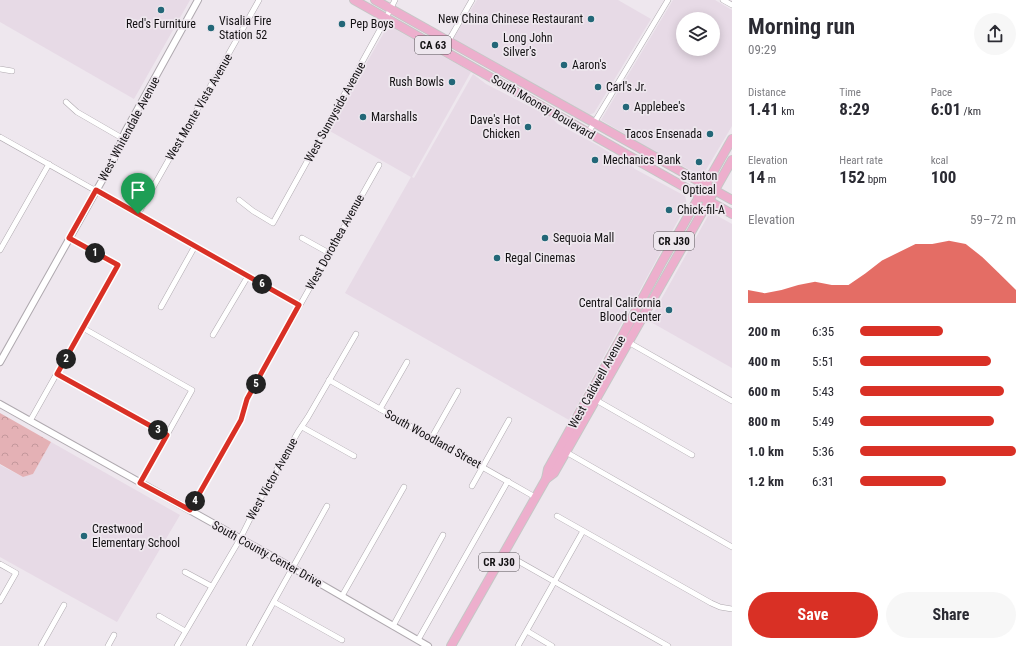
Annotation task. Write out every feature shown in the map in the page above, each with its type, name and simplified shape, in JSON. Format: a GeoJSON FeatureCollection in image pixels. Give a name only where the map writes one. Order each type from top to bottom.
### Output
{"type":"FeatureCollection","features":[{"type":"Feature","properties":{"kind":"main road","name":"South Mooney Boulevard"},"geometry":{"type":"LineString","coordinates":[[354,0],[732,214]]}},
{"type":"Feature","properties":{"kind":"main road","name":"South Mooney Boulevard"},"geometry":{"type":"LineString","coordinates":[[375,0],[449,40],[732,200]]}},
{"type":"Feature","properties":{"kind":"main road","name":"West Caldwell Avenue"},"geometry":{"type":"LineString","coordinates":[[546,479],[554,473],[596,400],[662,262],[732,139]]}},
{"type":"Feature","properties":{"kind":"main road","name":"West Caldwell Avenue"},"geometry":{"type":"LineString","coordinates":[[451,646],[546,479],[548,469],[583,406],[625,341],[732,160]]}},
{"type":"Feature","properties":{"kind":"main road"},"geometry":{"type":"LineString","coordinates":[[566,452],[564,446],[580,417],[583,406]]}},
{"type":"Feature","properties":{"kind":"street","name":"West Whitendale Avenue"},"geometry":{"type":"LineString","coordinates":[[0,362],[113,161],[122,138],[198,0]]}},
{"type":"Feature","properties":{"kind":"street","name":"West Monte Vista Avenue"},"geometry":{"type":"LineString","coordinates":[[138,214],[259,0]]}},
{"type":"Feature","properties":{"kind":"street","name":"West Sunnyside Avenue"},"geometry":{"type":"LineString","coordinates":[[239,200],[253,211],[273,223],[395,0]]}},
{"type":"Feature","properties":{"kind":"street"},"geometry":{"type":"LineString","coordinates":[[449,40],[472,0]]}},
{"type":"Feature","properties":{"kind":"street"},"geometry":{"type":"LineString","coordinates":[[588,133],[668,0]]}},
{"type":"Feature","properties":{"kind":"street"},"geometry":{"type":"LineString","coordinates":[[723,0],[732,5]]}},
{"type":"Feature","properties":{"kind":"street"},"geometry":{"type":"LineString","coordinates":[[0,68],[12,71]]}},
{"type":"Feature","properties":{"kind":"street"},"geometry":{"type":"LineString","coordinates":[[66,102],[77,112],[122,138]]}},
{"type":"Feature","properties":{"kind":"street"},"geometry":{"type":"LineString","coordinates":[[1,139],[96,190],[299,305]]}},
{"type":"Feature","properties":{"kind":"street"},"geometry":{"type":"LineString","coordinates":[[0,250],[48,164]]}},
{"type":"Feature","properties":{"kind":"street","name":"West Dorothea Avenue"},"geometry":{"type":"LineString","coordinates":[[190,510],[241,420],[247,399],[378,164]]}},
{"type":"Feature","properties":{"kind":"street"},"geometry":{"type":"LineString","coordinates":[[30,422],[118,265],[69,238]]}},
{"type":"Feature","properties":{"kind":"street"},"geometry":{"type":"LineString","coordinates":[[302,238],[329,253]]}},
{"type":"Feature","properties":{"kind":"street"},"geometry":{"type":"LineString","coordinates":[[161,307],[195,246]]}},
{"type":"Feature","properties":{"kind":"street"},"geometry":{"type":"LineString","coordinates":[[213,335],[248,276]]}},
{"type":"Feature","properties":{"kind":"street"},"geometry":{"type":"LineString","coordinates":[[83,328],[192,390],[140,483]]}},
{"type":"Feature","properties":{"kind":"street","name":"West Victor Avenue"},"geometry":{"type":"LineString","coordinates":[[177,646],[240,539],[260,499],[356,334]]}},
{"type":"Feature","properties":{"kind":"street"},"geometry":{"type":"LineString","coordinates":[[625,341],[732,401]]}},
{"type":"Feature","properties":{"kind":"street"},"geometry":{"type":"LineString","coordinates":[[380,409],[407,362]]}},
{"type":"Feature","properties":{"kind":"street"},"geometry":{"type":"LineString","coordinates":[[57,374],[167,435]]}},
{"type":"Feature","properties":{"kind":"street","name":"South Woodland Street"},"geometry":{"type":"LineString","coordinates":[[329,380],[432,437],[535,497]]}},
{"type":"Feature","properties":{"kind":"street"},"geometry":{"type":"LineString","coordinates":[[432,437],[458,391]]}},
{"type":"Feature","properties":{"kind":"street"},"geometry":{"type":"LineString","coordinates":[[596,400],[692,455]]}},
{"type":"Feature","properties":{"kind":"street","name":"South County Center Drive"},"geometry":{"type":"LineString","coordinates":[[0,404],[293,568],[428,646]]}},
{"type":"Feature","properties":{"kind":"street"},"geometry":{"type":"LineString","coordinates":[[472,486],[509,420]]}},
{"type":"Feature","properties":{"kind":"street"},"geometry":{"type":"LineString","coordinates":[[302,427],[354,456]]}},
{"type":"Feature","properties":{"kind":"street"},"geometry":{"type":"LineString","coordinates":[[566,452],[732,547]]}},
{"type":"Feature","properties":{"kind":"street"},"geometry":{"type":"LineString","coordinates":[[418,640],[508,481]]}},
{"type":"Feature","properties":{"kind":"street"},"geometry":{"type":"LineString","coordinates":[[342,596],[404,487]]}},
{"type":"Feature","properties":{"kind":"street"},"geometry":{"type":"LineString","coordinates":[[249,646],[327,506]]}},
{"type":"Feature","properties":{"kind":"street"},"geometry":{"type":"LineString","coordinates":[[557,516],[710,603],[720,607],[732,609]]}},
{"type":"Feature","properties":{"kind":"street"},"geometry":{"type":"LineString","coordinates":[[518,646],[583,531]]}},
{"type":"Feature","properties":{"kind":"street"},"geometry":{"type":"LineString","coordinates":[[393,626],[443,535]]}},
{"type":"Feature","properties":{"kind":"street"},"geometry":{"type":"LineString","coordinates":[[504,553],[668,646]]}},
{"type":"Feature","properties":{"kind":"street"},"geometry":{"type":"LineString","coordinates":[[0,564],[16,573],[0,601]]}},
{"type":"Feature","properties":{"kind":"street"},"geometry":{"type":"LineString","coordinates":[[185,572],[211,586]]}},
{"type":"Feature","properties":{"kind":"street"},"geometry":{"type":"LineString","coordinates":[[274,602],[342,640]]}},
{"type":"Feature","properties":{"kind":"street"},"geometry":{"type":"LineString","coordinates":[[41,646],[64,605]]}},
{"type":"Feature","properties":{"kind":"street"},"geometry":{"type":"LineString","coordinates":[[159,616],[186,631]]}},
{"type":"Feature","properties":{"kind":"street"},"geometry":{"type":"LineString","coordinates":[[527,631],[552,646]]}},
{"type":"Feature","properties":{"kind":"street"},"geometry":{"type":"LineString","coordinates":[[108,646],[114,635]]}},
{"type":"Feature","properties":{"kind":"shaded area"},"geometry":{"type":"Polygon","coordinates":[[[0,0],[190,0],[134,99],[0,22],[0,0]]]}},
{"type":"Feature","properties":{"kind":"shaded area"},"geometry":{"type":"Polygon","coordinates":[[[477,0],[618,0],[651,19],[594,113],[589,115],[453,39],[477,0]]]}},
{"type":"Feature","properties":{"kind":"shaded area"},"geometry":{"type":"Polygon","coordinates":[[[673,0],[715,0],[732,10],[732,126],[703,175],[679,165],[632,140],[625,134],[601,120],[673,0]]]}},
{"type":"Feature","properties":{"kind":"shaded area"},"geometry":{"type":"Polygon","coordinates":[[[393,28],[471,72],[412,177],[414,178],[473,74],[486,84],[552,118],[558,124],[618,158],[621,158],[635,169],[685,196],[687,204],[569,420],[345,293],[411,177],[328,130],[386,29],[393,28]]]}},
{"type":"Feature","properties":{"kind":"shaded area"},"geometry":{"type":"Polygon","coordinates":[[[716,215],[732,224],[732,368],[649,321],[708,216],[716,215]]]}},
{"type":"Feature","properties":{"kind":"shaded area","name":"Crestwood Elementary School"},"geometry":{"type":"Polygon","coordinates":[[[51,442],[180,515],[117,622],[0,557],[0,465],[23,477],[33,474],[51,442]]]}},
{"type":"Feature","properties":{"kind":"green space"},"geometry":{"type":"Polygon","coordinates":[[[0,413],[51,442],[33,474],[23,477],[0,464],[0,413]]]}},
{"type":"Feature","properties":{"kind":"place","name":"Red's Furniture"},"geometry":{"type":"Point","coordinates":[161,10]}},
{"type":"Feature","properties":{"kind":"place","name":"New China Chinese Restaurant"},"geometry":{"type":"Point","coordinates":[591,19]}},
{"type":"Feature","properties":{"kind":"place","name":"Pep Boys"},"geometry":{"type":"Point","coordinates":[342,24]}},
{"type":"Feature","properties":{"kind":"place","name":"Visalia Fire Station 52"},"geometry":{"type":"Point","coordinates":[211,28]}},
{"type":"Feature","properties":{"kind":"place","name":"Long John Silver's"},"geometry":{"type":"Point","coordinates":[495,45]}},
{"type":"Feature","properties":{"kind":"place","name":"Aaron's"},"geometry":{"type":"Point","coordinates":[564,65]}},
{"type":"Feature","properties":{"kind":"place","name":"Rush Bowls"},"geometry":{"type":"Point","coordinates":[452,82]}},
{"type":"Feature","properties":{"kind":"place","name":"Carl's Jr."},"geometry":{"type":"Point","coordinates":[598,87]}},
{"type":"Feature","properties":{"kind":"place","name":"Applebee's"},"geometry":{"type":"Point","coordinates":[626,107]}},
{"type":"Feature","properties":{"kind":"place","name":"Marshalls"},"geometry":{"type":"Point","coordinates":[363,117]}},
{"type":"Feature","properties":{"kind":"place","name":"Dave's Hot Chicken"},"geometry":{"type":"Point","coordinates":[528,127]}},
{"type":"Feature","properties":{"kind":"place","name":"Tacos Ensenada"},"geometry":{"type":"Point","coordinates":[710,134]}},
{"type":"Feature","properties":{"kind":"place","name":"Mechanics Bank"},"geometry":{"type":"Point","coordinates":[595,160]}},
{"type":"Feature","properties":{"kind":"place","name":"Stanton Optical"},"geometry":{"type":"Point","coordinates":[699,162]}},
{"type":"Feature","properties":{"kind":"place","name":"Chick-fil-A"},"geometry":{"type":"Point","coordinates":[669,210]}},
{"type":"Feature","properties":{"kind":"place","name":"Sequoia Mall"},"geometry":{"type":"Point","coordinates":[545,238]}},
{"type":"Feature","properties":{"kind":"place","name":"Regal Cinemas"},"geometry":{"type":"Point","coordinates":[497,258]}},
{"type":"Feature","properties":{"kind":"place","name":"Central California Blood Center"},"geometry":{"type":"Point","coordinates":[669,310]}},
{"type":"Feature","properties":{"kind":"place","name":"Crestwood Elementary School"},"geometry":{"type":"Point","coordinates":[84,536]}},
{"type":"Feature","properties":{"kind":"route"},"geometry":{"type":"LineString","coordinates":[[96,190],[138,214],[299,305],[247,399],[241,420],[190,510],[140,483],[167,435],[57,374],[118,265],[69,238],[96,190]]}}]}
